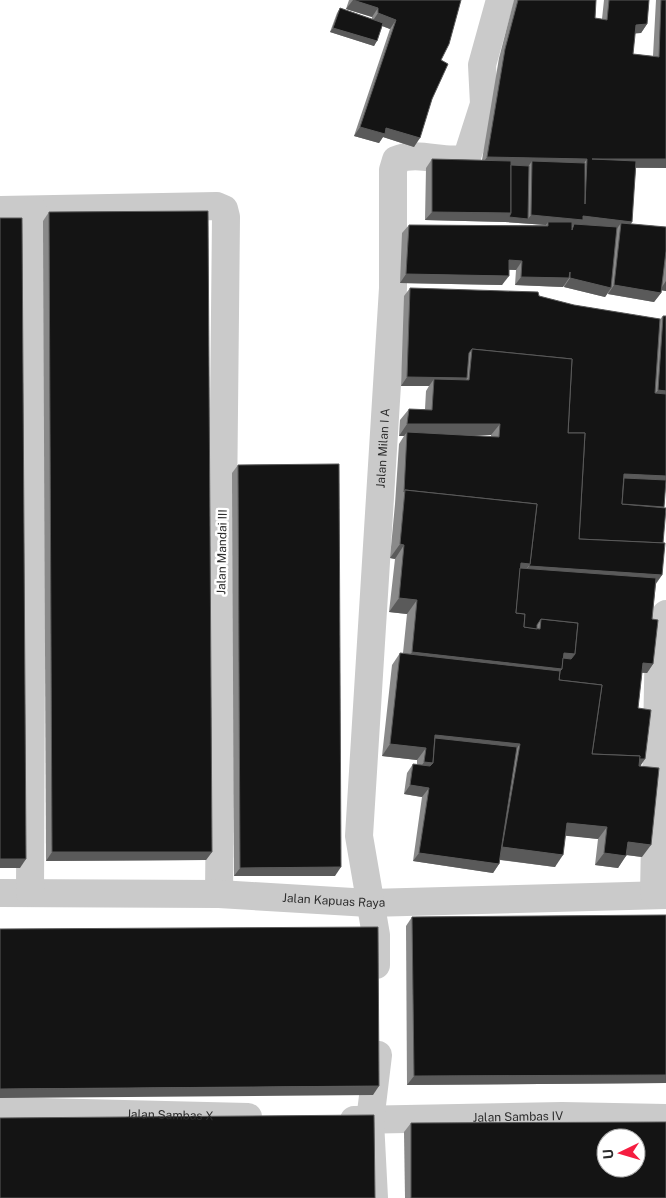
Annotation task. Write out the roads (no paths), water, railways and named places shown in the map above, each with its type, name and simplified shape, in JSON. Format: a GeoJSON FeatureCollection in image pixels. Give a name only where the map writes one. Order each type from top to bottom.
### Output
{"type":"FeatureCollection","features":[{"type":"Feature","properties":{"kind":"street","name":"Jalan Milan I A"},"geometry":{"type":"LineString","coordinates":[[376,987],[376,935],[369,904],[359,836],[393,288],[393,170],[396,160],[404,156],[438,157],[460,161],[467,157],[484,104],[482,65],[500,0]]}},
{"type":"Feature","properties":{"kind":"street","name":"Jalan Mandai III"},"geometry":{"type":"LineString","coordinates":[[33,210],[217,206],[224,210],[226,217],[219,894]]}},
{"type":"Feature","properties":{"kind":"street"},"geometry":{"type":"LineString","coordinates":[[0,210],[33,210],[30,893]]}},
{"type":"Feature","properties":{"kind":"street"},"geometry":{"type":"LineString","coordinates":[[660,895],[659,634],[666,614]]}},
{"type":"Feature","properties":{"kind":"street","name":"Jalan Kapuas Raya"},"geometry":{"type":"LineString","coordinates":[[0,893],[219,894],[369,904],[660,895]]}},
{"type":"Feature","properties":{"kind":"street"},"geometry":{"type":"LineString","coordinates":[[374,1198],[370,1121],[375,1090],[377,1031]]}},
{"type":"Feature","properties":{"kind":"street","name":"Jalan Sambas X"},"geometry":{"type":"LineString","coordinates":[[0,1110],[273,1118]]}},
{"type":"Feature","properties":{"kind":"street","name":"Jalan Sambas IV"},"geometry":{"type":"LineString","coordinates":[[370,1121],[562,1116],[666,1118]]}},
{"type":"Feature","properties":{"kind":"street"},"geometry":{"type":"LineString","coordinates":[[331,1120],[370,1121]]}}]}
